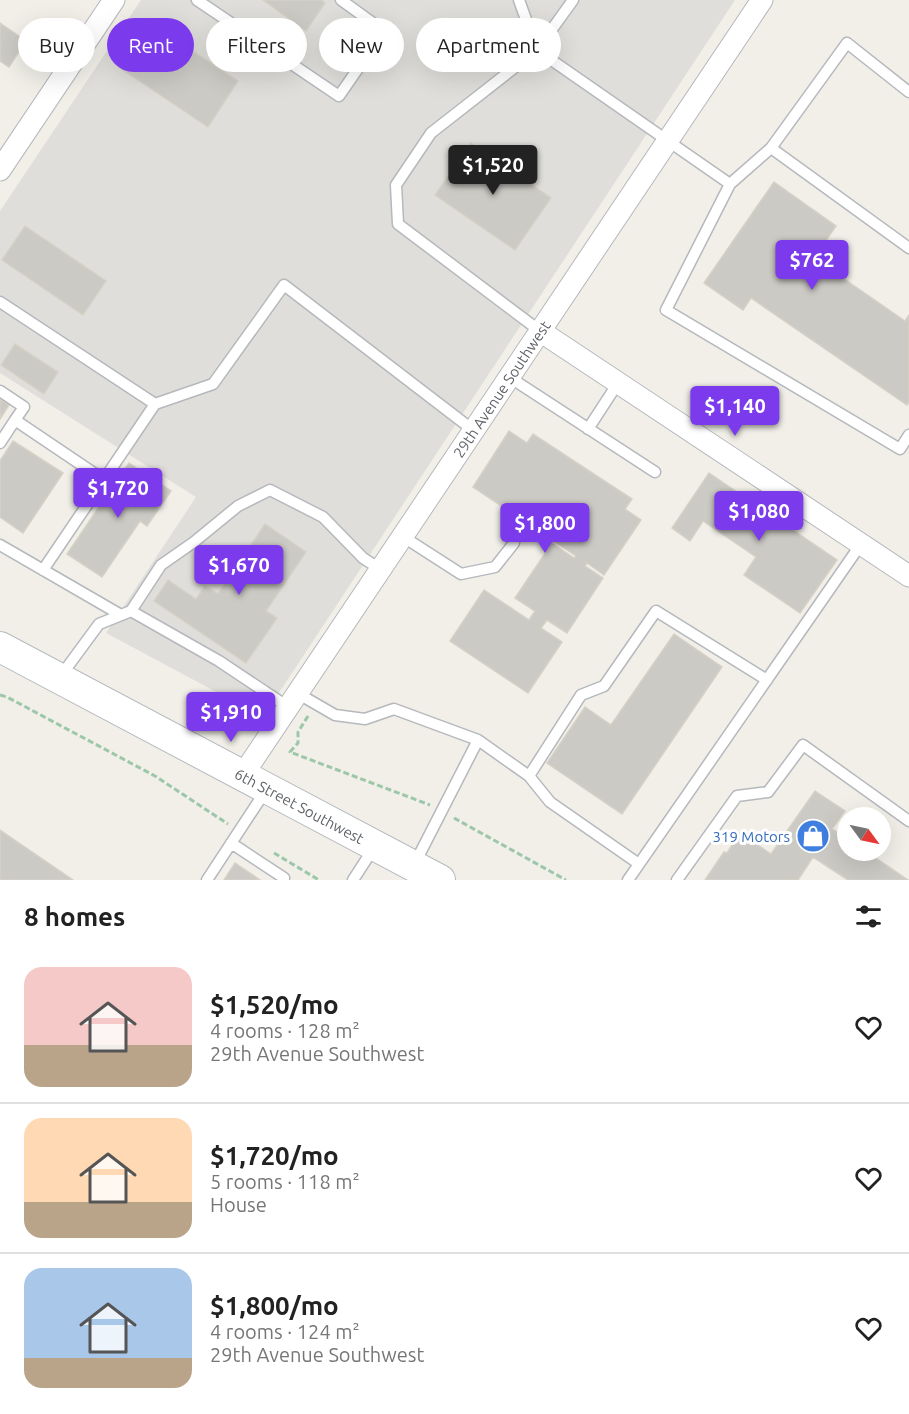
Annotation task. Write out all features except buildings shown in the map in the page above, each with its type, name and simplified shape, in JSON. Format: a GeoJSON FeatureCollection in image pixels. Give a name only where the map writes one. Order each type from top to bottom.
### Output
{"type":"FeatureCollection","features":[{"type":"Feature","properties":{"kind":"main road","name":"6th Street Southwest"},"geometry":{"type":"LineString","coordinates":[[0,647],[440,880]]}},
{"type":"Feature","properties":{"kind":"street"},"geometry":{"type":"LineString","coordinates":[[0,170],[114,0]]}},
{"type":"Feature","properties":{"kind":"street","name":"29th Avenue Southwest"},"geometry":{"type":"LineString","coordinates":[[254,783],[292,700],[762,0]]}},
{"type":"Feature","properties":{"kind":"street"},"geometry":{"type":"LineString","coordinates":[[540,331],[909,576]]}},
{"type":"Feature","properties":{"kind":"lane"},"geometry":{"type":"LineString","coordinates":[[197,0],[339,96],[384,31],[341,0]]}},
{"type":"Feature","properties":{"kind":"lane"},"geometry":{"type":"LineString","coordinates":[[519,0],[525,18]]}},
{"type":"Feature","properties":{"kind":"lane"},"geometry":{"type":"LineString","coordinates":[[560,18],[573,0]]}},
{"type":"Feature","properties":{"kind":"lane"},"geometry":{"type":"LineString","coordinates":[[909,92],[847,43],[771,148],[730,184],[666,309],[900,449],[909,435]]}},
{"type":"Feature","properties":{"kind":"lane"},"geometry":{"type":"LineString","coordinates":[[561,67],[730,184]]}},
{"type":"Feature","properties":{"kind":"lane"},"geometry":{"type":"LineString","coordinates":[[509,72],[431,133],[396,185],[398,224],[540,331]]}},
{"type":"Feature","properties":{"kind":"lane"},"geometry":{"type":"LineString","coordinates":[[771,148],[909,248]]}},
{"type":"Feature","properties":{"kind":"lane"},"geometry":{"type":"LineString","coordinates":[[43,570],[155,404],[213,384],[284,285],[473,430]]}},
{"type":"Feature","properties":{"kind":"lane"},"geometry":{"type":"LineString","coordinates":[[0,302],[155,404]]}},
{"type":"Feature","properties":{"kind":"lane"},"geometry":{"type":"LineString","coordinates":[[509,377],[656,472]]}},
{"type":"Feature","properties":{"kind":"lane"},"geometry":{"type":"LineString","coordinates":[[588,429],[618,382]]}},
{"type":"Feature","properties":{"kind":"lane"},"geometry":{"type":"LineString","coordinates":[[0,391],[24,407],[0,443]]}},
{"type":"Feature","properties":{"kind":"lane"},"geometry":{"type":"LineString","coordinates":[[15,420],[104,480]]}},
{"type":"Feature","properties":{"kind":"lane"},"geometry":{"type":"LineString","coordinates":[[59,679],[99,624],[126,613],[161,565],[194,542],[238,506],[270,490],[323,517],[363,558],[380,569]]}},
{"type":"Feature","properties":{"kind":"lane"},"geometry":{"type":"LineString","coordinates":[[402,536],[461,574],[495,567],[514,543]]}},
{"type":"Feature","properties":{"kind":"lane"},"geometry":{"type":"LineString","coordinates":[[628,880],[861,544]]}},
{"type":"Feature","properties":{"kind":"lane"},"geometry":{"type":"LineString","coordinates":[[0,545],[43,570],[292,700],[316,704],[335,715],[365,719],[394,709],[478,740],[529,776],[550,802],[639,864]]}},
{"type":"Feature","properties":{"kind":"lane"},"geometry":{"type":"LineString","coordinates":[[529,776],[582,695],[604,686],[656,611],[767,680]]}},
{"type":"Feature","properties":{"kind":"lane"},"geometry":{"type":"LineString","coordinates":[[414,866],[478,740]]}},
{"type":"Feature","properties":{"kind":"lane"},"geometry":{"type":"LineString","coordinates":[[676,880],[737,796],[768,792],[803,745],[909,821]]}},
{"type":"Feature","properties":{"kind":"lane"},"geometry":{"type":"LineString","coordinates":[[207,880],[239,831],[254,783]]}},
{"type":"Feature","properties":{"kind":"lane"},"geometry":{"type":"LineString","coordinates":[[231,843],[284,878],[283,880]]}},
{"type":"Feature","properties":{"kind":"lane"},"geometry":{"type":"LineString","coordinates":[[353,880],[375,846]]}},
{"type":"Feature","properties":{"kind":"path"},"geometry":{"type":"LineString","coordinates":[[0,695],[155,776],[239,831]]}},
{"type":"Feature","properties":{"kind":"path"},"geometry":{"type":"LineString","coordinates":[[316,704],[298,732],[298,742],[290,752],[421,800],[566,880]]}},
{"type":"Feature","properties":{"kind":"path"},"geometry":{"type":"LineString","coordinates":[[269,849],[319,880]]}},
{"type":"Feature","properties":{"kind":"shaded area"},"geometry":{"type":"Polygon","coordinates":[[[141,0],[735,0],[263,717],[106,633],[196,497],[0,373],[0,211],[107,51],[107,72],[194,72],[194,18],[129,18],[141,0]]]}},
{"type":"Feature","properties":{"kind":"place","name":"319 Motors"},"geometry":{"type":"Point","coordinates":[813,836]}}]}
